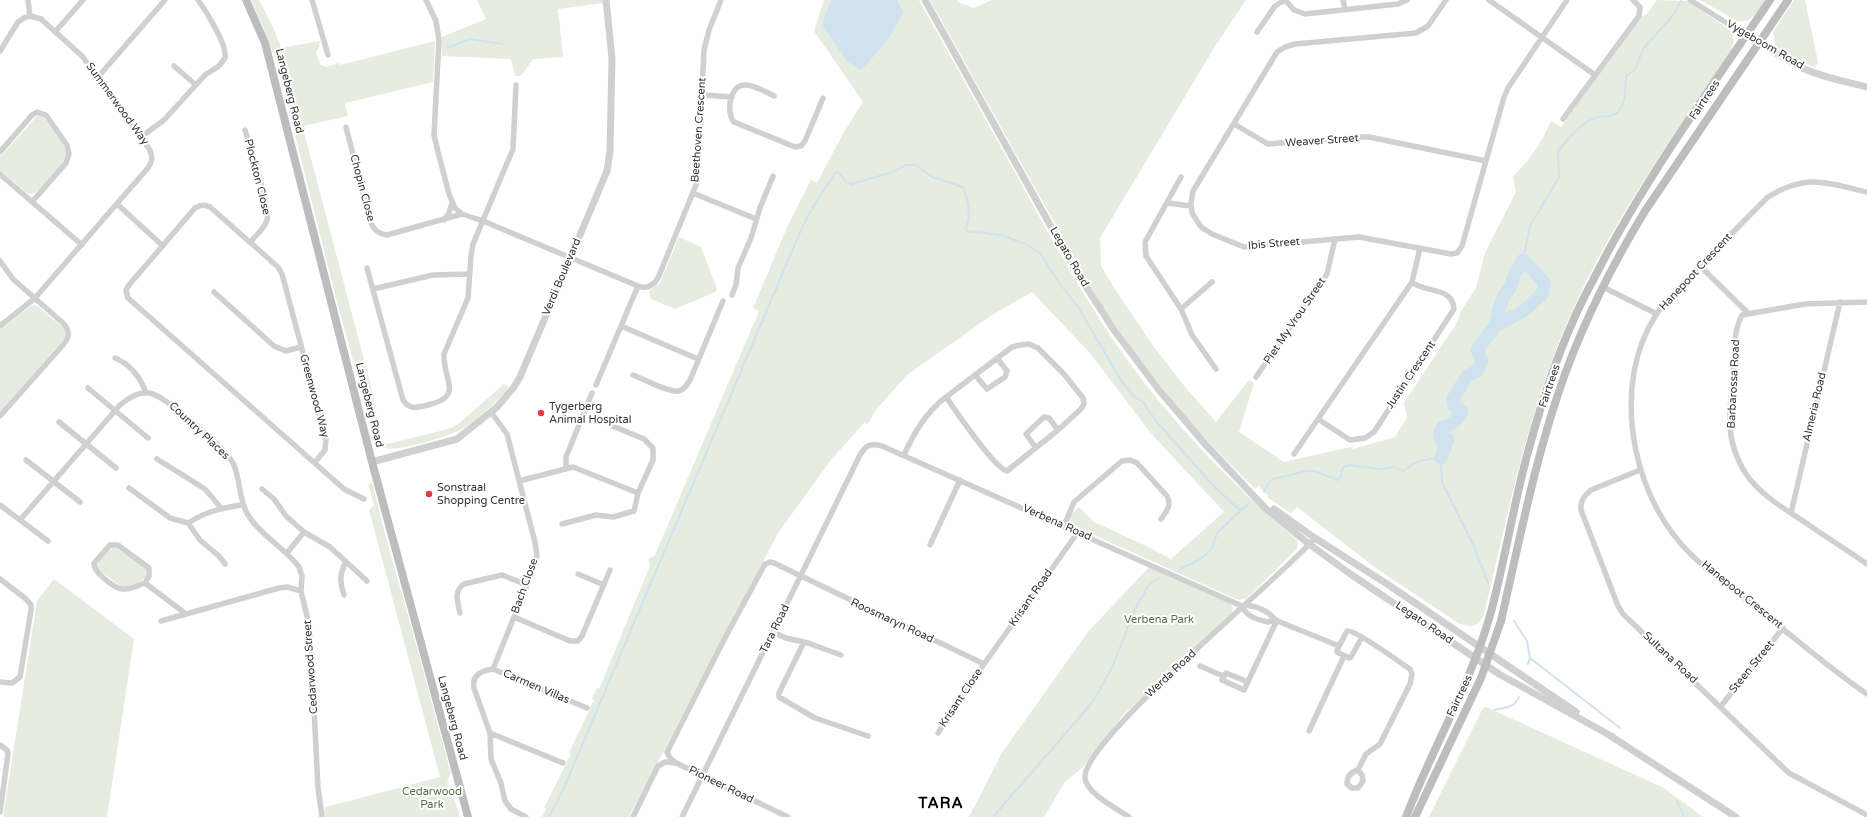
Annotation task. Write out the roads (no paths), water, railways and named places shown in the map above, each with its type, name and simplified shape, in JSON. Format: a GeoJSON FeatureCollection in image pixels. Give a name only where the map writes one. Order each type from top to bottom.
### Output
{"type":"FeatureCollection","features":[{"type":"Feature","properties":{"kind":"main road","name":"Langeberg Road"},"geometry":{"type":"LineString","coordinates":[[246,0],[265,43],[372,462],[468,817]]}},
{"type":"Feature","properties":{"kind":"main road","name":"Fairtrees"},"geometry":{"type":"LineString","coordinates":[[1406,817],[1476,658],[1491,613],[1522,476],[1540,408],[1554,366],[1578,309],[1617,235],[1652,174],[1770,0]]}},
{"type":"Feature","properties":{"kind":"main road","name":"Fairtrees"},"geometry":{"type":"LineString","coordinates":[[1415,817],[1486,665],[1501,621],[1536,470],[1549,424],[1578,343],[1603,287],[1624,246],[1645,211],[1788,0]]}},
{"type":"Feature","properties":{"kind":"street"},"geometry":{"type":"LineString","coordinates":[[0,51],[18,22],[30,16],[28,0]]}},
{"type":"Feature","properties":{"kind":"street"},"geometry":{"type":"LineString","coordinates":[[56,32],[83,0]]}},
{"type":"Feature","properties":{"kind":"street"},"geometry":{"type":"LineString","coordinates":[[98,77],[165,0]]}},
{"type":"Feature","properties":{"kind":"street"},"geometry":{"type":"LineString","coordinates":[[141,137],[164,120],[205,75],[222,64],[225,55],[224,46],[198,0]]}},
{"type":"Feature","properties":{"kind":"street"},"geometry":{"type":"LineString","coordinates":[[312,0],[328,55]]}},
{"type":"Feature","properties":{"kind":"street"},"geometry":{"type":"LineString","coordinates":[[426,0],[436,21],[439,34],[434,135],[452,203],[462,214],[483,221],[638,286],[596,385]]}},
{"type":"Feature","properties":{"kind":"street","name":"Verdi Boulevard"},"geometry":{"type":"LineString","coordinates":[[372,462],[457,439],[491,412],[507,396],[520,377],[571,258],[609,161],[612,58],[606,0]]}},
{"type":"Feature","properties":{"kind":"street","name":"Beethoven Crescent"},"geometry":{"type":"LineString","coordinates":[[638,286],[649,286],[657,281],[693,193],[697,175],[705,46],[721,0]]}},
{"type":"Feature","properties":{"kind":"street","name":"Legato Road"},"geometry":{"type":"LineString","coordinates":[[926,0],[1074,268],[1114,330],[1164,396],[1205,444],[1265,508],[1309,544],[1349,573],[1486,665],[1613,737]]}},
{"type":"Feature","properties":{"kind":"street"},"geometry":{"type":"LineString","coordinates":[[1257,32],[1276,6],[1285,0],[1290,7],[1300,13],[1398,4],[1407,0]]}},
{"type":"Feature","properties":{"kind":"street"},"geometry":{"type":"LineString","coordinates":[[1343,0],[1345,9]]}},
{"type":"Feature","properties":{"kind":"street"},"geometry":{"type":"LineString","coordinates":[[1167,203],[1191,206],[1193,191],[1274,55],[1285,47],[1295,44],[1416,33],[1428,26],[1446,0]]}},
{"type":"Feature","properties":{"kind":"street"},"geometry":{"type":"LineString","coordinates":[[1489,0],[1595,75]]}},
{"type":"Feature","properties":{"kind":"street","name":"Ibis Street"},"geometry":{"type":"LineString","coordinates":[[1191,206],[1197,223],[1206,231],[1244,247],[1359,237],[1451,254],[1457,253],[1460,250],[1504,97],[1508,88],[1568,0]]}},
{"type":"Feature","properties":{"kind":"street"},"geometry":{"type":"LineString","coordinates":[[1563,119],[1639,16],[1640,7],[1633,0]]}},
{"type":"Feature","properties":{"kind":"street","name":"Vygeboom Road"},"geometry":{"type":"LineString","coordinates":[[1690,0],[1746,36],[1759,42],[1791,62],[1810,71],[1835,79],[1867,86]]}},
{"type":"Feature","properties":{"kind":"street","name":"Summerwood Way"},"geometry":{"type":"LineString","coordinates":[[0,326],[35,298],[151,164],[151,153],[141,137],[82,56],[38,17],[30,16]]}},
{"type":"Feature","properties":{"kind":"street"},"geometry":{"type":"LineString","coordinates":[[174,66],[196,85]]}},
{"type":"Feature","properties":{"kind":"street"},"geometry":{"type":"LineString","coordinates":[[774,96],[745,84],[738,87],[732,97],[730,113],[734,122],[790,146],[798,147],[805,141],[823,98]]}},
{"type":"Feature","properties":{"kind":"street"},"geometry":{"type":"LineString","coordinates":[[367,268],[400,393],[406,404],[414,408],[441,402],[450,392],[450,385],[444,363],[444,354],[468,298],[471,250],[513,149],[516,85]]}},
{"type":"Feature","properties":{"kind":"street"},"geometry":{"type":"LineString","coordinates":[[702,95],[732,97]]}},
{"type":"Feature","properties":{"kind":"street"},"geometry":{"type":"LineString","coordinates":[[0,152],[32,115],[37,112],[46,115],[67,146],[69,154],[66,163],[32,202]]}},
{"type":"Feature","properties":{"kind":"street","name":"Weaver Street"},"geometry":{"type":"LineString","coordinates":[[1234,124],[1268,144],[1358,137],[1486,161]]}},
{"type":"Feature","properties":{"kind":"street","name":"Chopin Close"},"geometry":{"type":"LineString","coordinates":[[346,127],[370,221],[375,230],[387,235],[462,214]]}},
{"type":"Feature","properties":{"kind":"street","name":"Plockton Close"},"geometry":{"type":"LineString","coordinates":[[245,130],[258,172],[268,215],[266,224],[250,242]]}},
{"type":"Feature","properties":{"kind":"street"},"geometry":{"type":"LineString","coordinates":[[0,174],[82,245]]}},
{"type":"Feature","properties":{"kind":"street"},"geometry":{"type":"LineString","coordinates":[[732,295],[736,285],[738,268],[751,238],[756,219],[772,176]]}},
{"type":"Feature","properties":{"kind":"street"},"geometry":{"type":"LineString","coordinates":[[1181,177],[1145,242],[1145,249],[1150,262],[1181,309],[1192,335],[1216,369]]}},
{"type":"Feature","properties":{"kind":"street","name":"Hanepoot Crescent"},"geometry":{"type":"LineString","coordinates":[[1867,192],[1821,182],[1805,182],[1786,187],[1768,197],[1700,266],[1656,314],[1639,352],[1634,372],[1632,391],[1633,432],[1640,470],[1658,509],[1682,544],[1697,559],[1867,694]]}},
{"type":"Feature","properties":{"kind":"street"},"geometry":{"type":"LineString","coordinates":[[693,193],[756,219]]}},
{"type":"Feature","properties":{"kind":"street"},"geometry":{"type":"LineString","coordinates":[[444,220],[449,213],[452,203]]}},
{"type":"Feature","properties":{"kind":"street"},"geometry":{"type":"LineString","coordinates":[[117,204],[163,246]]}},
{"type":"Feature","properties":{"kind":"street","name":"Greenwood Way"},"geometry":{"type":"LineString","coordinates":[[200,205],[205,205],[278,267],[282,274],[326,439],[325,450],[315,462],[128,298],[126,293],[127,288],[163,246],[195,208],[200,205]]}},
{"type":"Feature","properties":{"kind":"street","name":"Piet My Vrou Street"},"geometry":{"type":"LineString","coordinates":[[1256,378],[1326,274],[1335,238]]}},
{"type":"Feature","properties":{"kind":"street"},"geometry":{"type":"LineString","coordinates":[[1294,454],[1412,282],[1420,248]]}},
{"type":"Feature","properties":{"kind":"street"},"geometry":{"type":"LineString","coordinates":[[0,261],[13,278],[66,326],[69,331],[68,337],[63,345],[0,416]]}},
{"type":"Feature","properties":{"kind":"street"},"geometry":{"type":"LineString","coordinates":[[1700,266],[1748,313],[1805,304],[1867,302]]}},
{"type":"Feature","properties":{"kind":"street"},"geometry":{"type":"LineString","coordinates":[[373,289],[433,275],[469,274]]}},
{"type":"Feature","properties":{"kind":"street"},"geometry":{"type":"LineString","coordinates":[[1181,309],[1212,282]]}},
{"type":"Feature","properties":{"kind":"street","name":"Justin Crescent"},"geometry":{"type":"LineString","coordinates":[[1318,419],[1350,440],[1369,437],[1374,432],[1454,308],[1453,302],[1446,295],[1415,285],[1412,282]]}},
{"type":"Feature","properties":{"kind":"street"},"geometry":{"type":"LineString","coordinates":[[1603,287],[1656,314]]}},
{"type":"Feature","properties":{"kind":"street"},"geometry":{"type":"LineString","coordinates":[[214,292],[274,346],[286,350],[301,347]]}},
{"type":"Feature","properties":{"kind":"street"},"geometry":{"type":"LineString","coordinates":[[633,375],[669,390],[679,391],[687,385],[723,301]]}},
{"type":"Feature","properties":{"kind":"street","name":"Almeria Road"},"geometry":{"type":"LineString","coordinates":[[1791,513],[1840,302]]}},
{"type":"Feature","properties":{"kind":"street","name":"Barbarossa Road"},"geometry":{"type":"LineString","coordinates":[[1748,313],[1742,315],[1735,343],[1732,397],[1731,436],[1741,464],[1749,478],[1765,496],[1867,564]]}},
{"type":"Feature","properties":{"kind":"street"},"geometry":{"type":"LineString","coordinates":[[621,326],[698,359]]}},
{"type":"Feature","properties":{"kind":"street"},"geometry":{"type":"LineString","coordinates":[[904,455],[922,422],[934,407],[946,397],[1012,347],[1020,344],[1029,344],[1038,348],[1064,374],[1083,398],[1084,404],[1081,409],[1058,430],[1010,470],[1003,469],[985,450],[946,397]]}},
{"type":"Feature","properties":{"kind":"street"},"geometry":{"type":"LineString","coordinates":[[20,520],[115,410],[131,396],[146,393],[136,373],[125,362],[116,358]]}},
{"type":"Feature","properties":{"kind":"street"},"geometry":{"type":"LineString","coordinates":[[975,375],[987,389],[1005,377],[1007,371],[997,358]]}},
{"type":"Feature","properties":{"kind":"street"},"geometry":{"type":"LineString","coordinates":[[88,388],[148,438]]}},
{"type":"Feature","properties":{"kind":"street","name":"Country Places"},"geometry":{"type":"LineString","coordinates":[[146,393],[156,395],[167,401],[226,452],[234,465],[242,505]]}},
{"type":"Feature","properties":{"kind":"street"},"geometry":{"type":"LineString","coordinates":[[566,468],[566,457],[592,393]]}},
{"type":"Feature","properties":{"kind":"street","name":"Bach Close"},"geometry":{"type":"LineString","coordinates":[[491,412],[507,434],[537,551],[536,560],[528,586],[492,669]]}},
{"type":"Feature","properties":{"kind":"street"},"geometry":{"type":"LineString","coordinates":[[1036,448],[1026,434],[1044,417],[1049,418],[1058,430]]}},
{"type":"Feature","properties":{"kind":"street"},"geometry":{"type":"LineString","coordinates":[[59,422],[116,468]]}},
{"type":"Feature","properties":{"kind":"street"},"geometry":{"type":"LineString","coordinates":[[562,524],[596,515],[613,517],[632,512],[635,509],[638,493],[653,460],[653,448],[644,439],[610,424]]}},
{"type":"Feature","properties":{"kind":"street","name":"Verbena Road"},"geometry":{"type":"LineString","coordinates":[[871,444],[882,446],[904,455],[1242,606]]}},
{"type":"Feature","properties":{"kind":"street","name":"Tara Road"},"geometry":{"type":"LineString","coordinates":[[682,817],[860,455],[866,446],[871,444]]}},
{"type":"Feature","properties":{"kind":"street"},"geometry":{"type":"LineString","coordinates":[[157,459],[201,486],[221,508]]}},
{"type":"Feature","properties":{"kind":"street"},"geometry":{"type":"LineString","coordinates":[[26,460],[80,502]]}},
{"type":"Feature","properties":{"kind":"street"},"geometry":{"type":"LineString","coordinates":[[1064,526],[1074,502],[1122,461],[1126,460],[1137,463],[1167,496],[1169,500],[1169,508],[1161,518]]}},
{"type":"Feature","properties":{"kind":"street"},"geometry":{"type":"LineString","coordinates":[[315,462],[348,492],[364,499]]}},
{"type":"Feature","properties":{"kind":"street"},"geometry":{"type":"LineString","coordinates":[[519,481],[566,468],[578,467],[638,493]]}},
{"type":"Feature","properties":{"kind":"street","name":"Sultana Road"},"geometry":{"type":"LineString","coordinates":[[1640,470],[1591,490],[1586,494],[1580,504],[1620,610],[1789,773],[1867,815]]}},
{"type":"Feature","properties":{"kind":"street"},"geometry":{"type":"LineString","coordinates":[[930,544],[960,480]]}},
{"type":"Feature","properties":{"kind":"street"},"geometry":{"type":"LineString","coordinates":[[129,488],[170,518],[188,524],[198,538],[220,556],[225,564]]}},
{"type":"Feature","properties":{"kind":"street"},"geometry":{"type":"LineString","coordinates":[[262,488],[274,499],[289,519],[304,532],[323,542],[367,581]]}},
{"type":"Feature","properties":{"kind":"street","name":"Legato Road"},"geometry":{"type":"LineString","coordinates":[[1248,490],[1314,538],[1480,646],[1613,737],[1736,817]]}},
{"type":"Feature","properties":{"kind":"street"},"geometry":{"type":"LineString","coordinates":[[0,505],[48,541]]}},
{"type":"Feature","properties":{"kind":"street"},"geometry":{"type":"LineString","coordinates":[[188,524],[202,514],[221,508],[242,505],[252,521],[286,553],[304,532]]}},
{"type":"Feature","properties":{"kind":"street","name":"Krisant Road"},"geometry":{"type":"LineString","coordinates":[[984,664],[1078,532]]}},
{"type":"Feature","properties":{"kind":"street","name":"Werda Road"},"geometry":{"type":"LineString","coordinates":[[1129,817],[1090,790],[1085,777],[1087,766],[1129,714],[1314,538]]}},
{"type":"Feature","properties":{"kind":"street"},"geometry":{"type":"LineString","coordinates":[[110,545],[118,545],[149,568],[149,576],[145,583],[128,589],[120,589],[96,571],[94,563],[110,545]]}},
{"type":"Feature","properties":{"kind":"street","name":"Cedarwood Street"},"geometry":{"type":"LineString","coordinates":[[286,553],[297,564],[302,576],[302,591],[311,635],[318,788],[322,817]]}},
{"type":"Feature","properties":{"kind":"street"},"geometry":{"type":"LineString","coordinates":[[344,595],[340,581],[342,570],[346,562]]}},
{"type":"Feature","properties":{"kind":"street","name":"Roosmaryn Road"},"geometry":{"type":"LineString","coordinates":[[676,763],[670,758],[667,749],[762,568],[767,563],[774,563],[984,664]]}},
{"type":"Feature","properties":{"kind":"street"},"geometry":{"type":"LineString","coordinates":[[514,617],[570,641],[576,642],[582,636],[610,570]]}},
{"type":"Feature","properties":{"kind":"street"},"geometry":{"type":"LineString","coordinates":[[578,574],[604,585]]}},
{"type":"Feature","properties":{"kind":"street"},"geometry":{"type":"LineString","coordinates":[[460,613],[457,593],[458,588],[464,584],[502,575],[528,586]]}},
{"type":"Feature","properties":{"kind":"street"},"geometry":{"type":"LineString","coordinates":[[0,579],[26,599],[31,610],[20,677],[12,683],[0,682]]}},
{"type":"Feature","properties":{"kind":"street"},"geometry":{"type":"LineString","coordinates":[[145,583],[186,614]]}},
{"type":"Feature","properties":{"kind":"street"},"geometry":{"type":"LineString","coordinates":[[161,621],[279,588],[287,587],[302,591]]}},
{"type":"Feature","properties":{"kind":"street"},"geometry":{"type":"LineString","coordinates":[[1276,620],[1268,622],[1252,617],[1245,612],[1242,606],[1252,606],[1272,615],[1276,620],[1338,646]]}},
{"type":"Feature","properties":{"kind":"street"},"geometry":{"type":"LineString","coordinates":[[1224,676],[1222,680],[1223,682],[1243,690],[1276,620]]}},
{"type":"Feature","properties":{"kind":"street","name":"Steen Street"},"geometry":{"type":"LineString","coordinates":[[1721,706],[1783,628]]}},
{"type":"Feature","properties":{"kind":"street"},"geometry":{"type":"LineString","coordinates":[[1358,770],[1366,754],[1380,744],[1410,684],[1412,674],[1410,669],[1362,637],[1348,630],[1338,646],[1337,652],[1344,656],[1351,657],[1362,637]]}},
{"type":"Feature","properties":{"kind":"street"},"geometry":{"type":"LineString","coordinates":[[773,632],[786,638],[804,642],[841,655]]}},
{"type":"Feature","properties":{"kind":"street"},"geometry":{"type":"LineString","coordinates":[[804,642],[779,693],[779,698],[815,718],[868,736]]}},
{"type":"Feature","properties":{"kind":"street"},"geometry":{"type":"LineString","coordinates":[[1310,732],[1344,656]]}},
{"type":"Feature","properties":{"kind":"street","name":"Krisant Close"},"geometry":{"type":"LineString","coordinates":[[938,733],[984,664]]}},
{"type":"Feature","properties":{"kind":"street"},"geometry":{"type":"LineString","coordinates":[[1200,666],[1224,676],[1227,673],[1248,682]]}},
{"type":"Feature","properties":{"kind":"street","name":"Carmen Villas"},"geometry":{"type":"LineString","coordinates":[[526,817],[511,809],[505,801],[501,783],[490,759],[490,733],[473,682],[480,672],[492,669],[587,708]]}},
{"type":"Feature","properties":{"kind":"street"},"geometry":{"type":"LineString","coordinates":[[490,733],[563,763]]}},
{"type":"Feature","properties":{"kind":"street"},"geometry":{"type":"LineString","coordinates":[[0,745],[7,750],[8,754],[0,812]]}},
{"type":"Feature","properties":{"kind":"street"},"geometry":{"type":"LineString","coordinates":[[633,817],[658,766],[665,762],[676,763]]}},
{"type":"Feature","properties":{"kind":"street","name":"Pioneer Road"},"geometry":{"type":"LineString","coordinates":[[676,763],[788,817]]}},
{"type":"Feature","properties":{"kind":"water"},"geometry":{"type":"Polygon","coordinates":[[[831,0],[897,0],[903,13],[895,28],[884,43],[860,70],[847,61],[823,26],[823,21],[831,0]]]}},
{"type":"Feature","properties":{"kind":"waterway"},"geometry":{"type":"LineString","coordinates":[[1523,260],[1530,226],[1559,177],[1558,151],[1576,131],[1592,119],[1611,116],[1618,112],[1624,100],[1626,76],[1635,70],[1643,49],[1674,14],[1681,1]]}},
{"type":"Feature","properties":{"kind":"waterway"},"geometry":{"type":"LineString","coordinates":[[448,48],[469,39],[503,44]]}},
{"type":"Feature","properties":{"kind":"waterway"},"geometry":{"type":"LineString","coordinates":[[549,817],[563,790],[801,230],[810,212],[835,173],[838,172],[846,182],[852,184],[893,172],[906,165],[916,165],[932,177],[963,187],[969,207],[966,228],[967,231],[1002,235],[1025,244],[1040,253],[1055,277],[1080,310],[1122,382],[1135,397],[1143,402],[1156,421],[1209,481],[1238,509],[1241,510]]}},
{"type":"Feature","properties":{"kind":"waterway"},"geometry":{"type":"LineString","coordinates":[[1441,458],[1448,439],[1441,441],[1440,431],[1442,428],[1453,423],[1462,411],[1454,406],[1453,399],[1467,376],[1477,371],[1482,361],[1477,350],[1495,326],[1525,310],[1543,293],[1544,282],[1523,260],[1515,273],[1510,288],[1504,296],[1499,308],[1495,326]]}},
{"type":"Feature","properties":{"kind":"waterway"},"geometry":{"type":"LineString","coordinates":[[1264,492],[1267,485],[1273,479],[1307,471],[1315,471],[1338,480],[1343,467],[1349,465],[1380,469],[1394,467],[1403,471],[1420,461],[1441,458],[1442,482],[1473,544],[1488,583]]}},
{"type":"Feature","properties":{"kind":"waterway"},"geometry":{"type":"LineString","coordinates":[[1180,569],[1199,560],[1212,549],[1217,533],[1249,503]]}},
{"type":"Feature","properties":{"kind":"waterway"},"geometry":{"type":"LineString","coordinates":[[993,817],[1092,703],[1113,666],[1134,611],[1148,586],[1160,577]]}},
{"type":"Feature","properties":{"kind":"waterway"},"geometry":{"type":"LineString","coordinates":[[1514,621],[1527,641],[1530,658],[1620,728]]}},
{"type":"Feature","properties":{"kind":"waterway"},"geometry":{"type":"LineString","coordinates":[[1528,664],[1530,658]]}},
{"type":"Feature","properties":{"kind":"waterway"},"geometry":{"type":"LineString","coordinates":[[1494,710],[1512,705],[1519,697]]}},
{"type":"Feature","properties":{"kind":"waterway"},"geometry":{"type":"LineString","coordinates":[[1677,801],[1684,817]]}},
{"type":"Feature","properties":{"kind":"place","name":"Tygerberg Animal Hospital"},"geometry":{"type":"Point","coordinates":[541,413]}},
{"type":"Feature","properties":{"kind":"place","name":"Sonstraal Shopping Centre"},"geometry":{"type":"Point","coordinates":[429,494]}},
{"type":"Feature","properties":{"kind":"district","name":"TARA"},"geometry":{"type":"Point","coordinates":[941,804]}},
{"type":"Feature","properties":{"kind":"park label","name":"Verbena Park"},"geometry":{"type":"Point","coordinates":[1159,620]}},
{"type":"Feature","properties":{"kind":"park label","name":"Cedarwood Park"},"geometry":{"type":"Point","coordinates":[432,798]}}]}
